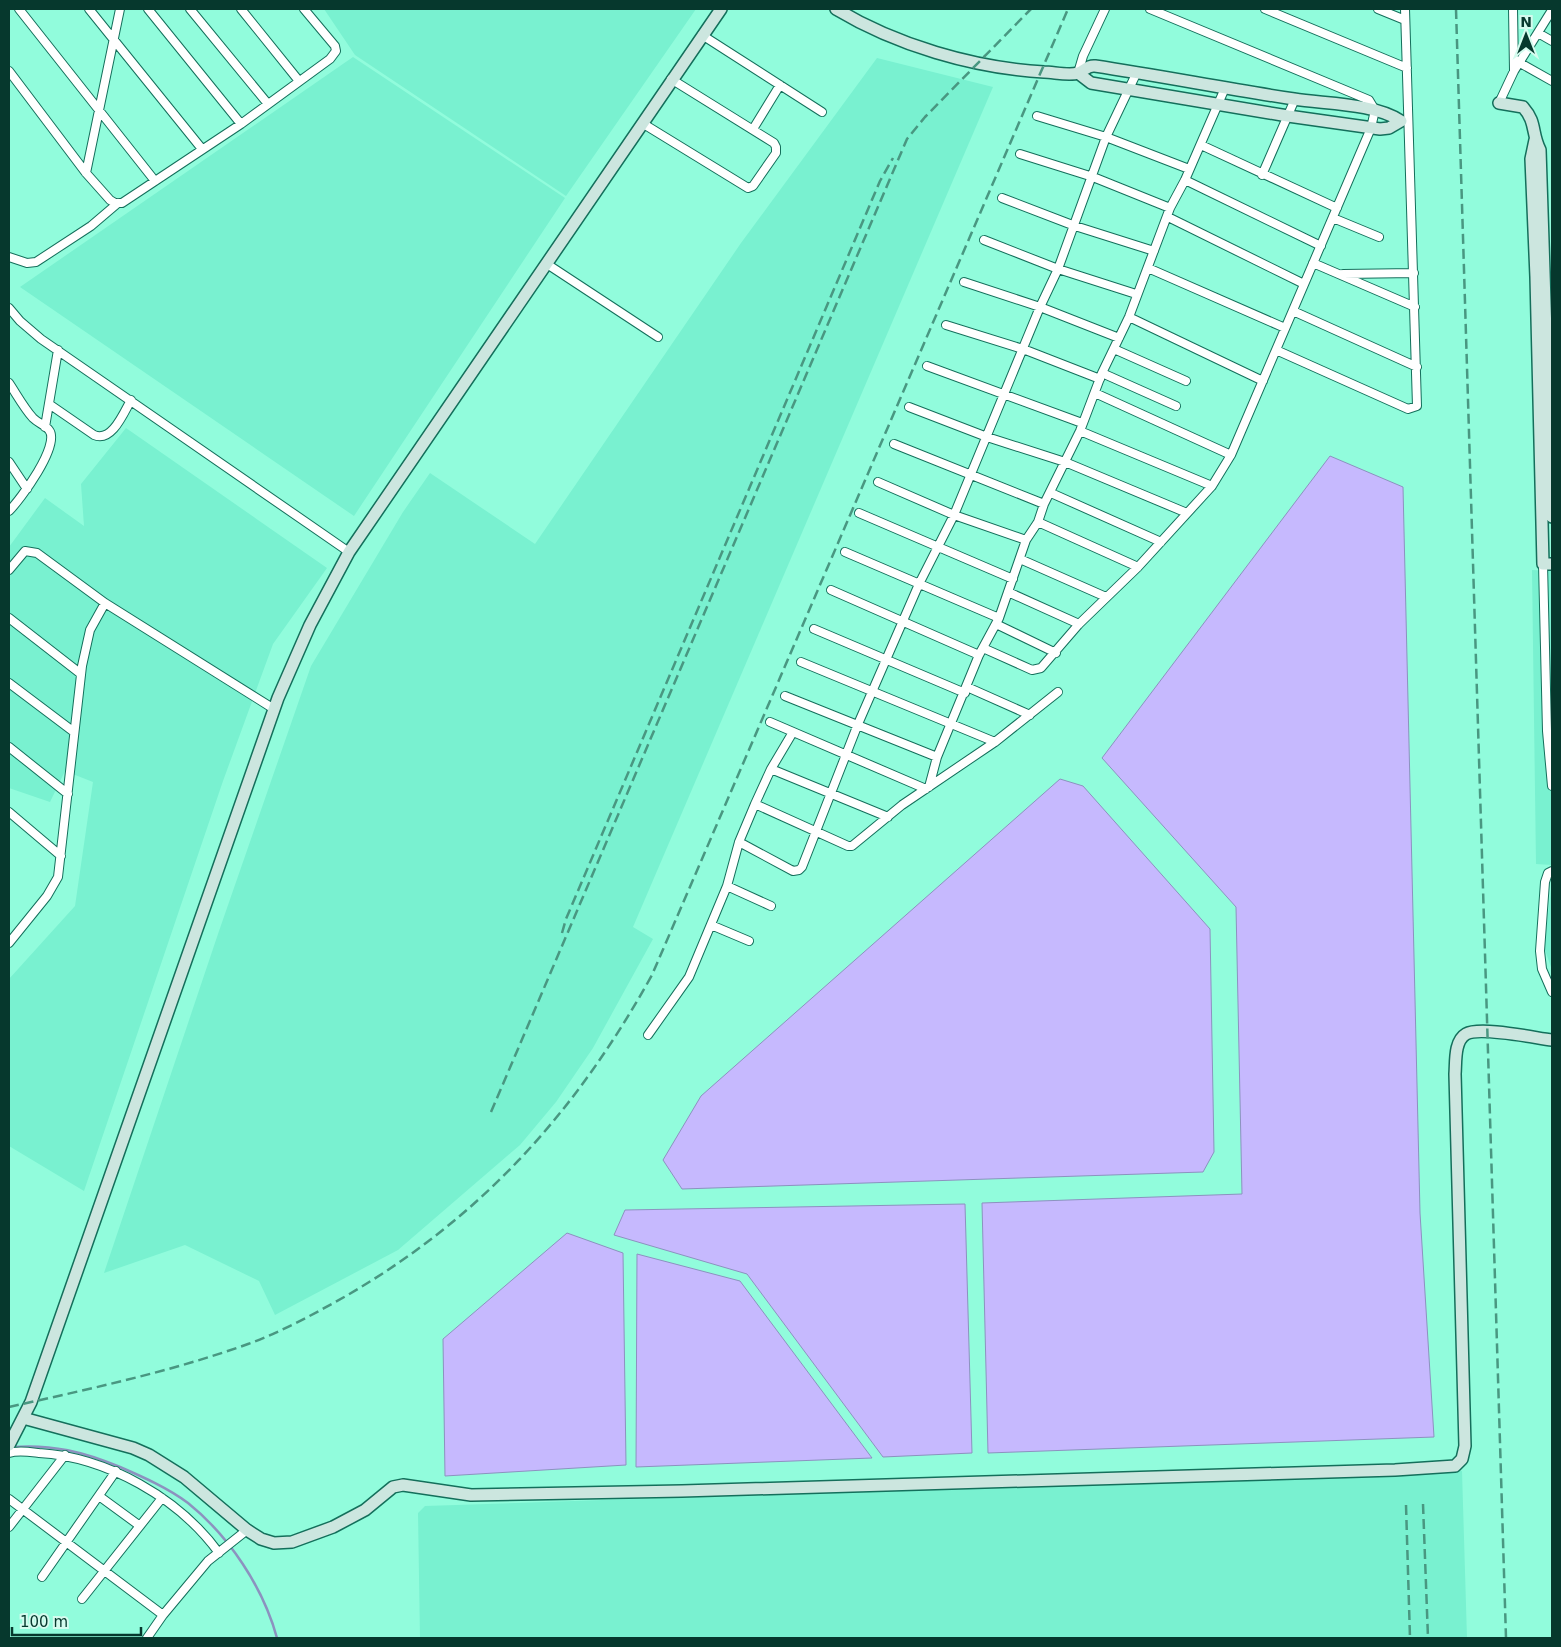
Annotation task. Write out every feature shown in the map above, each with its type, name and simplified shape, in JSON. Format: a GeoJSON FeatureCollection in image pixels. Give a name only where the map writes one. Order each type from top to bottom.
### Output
{"type":"FeatureCollection","features":[{"type":"Feature","properties":{"kind":"street"},"geometry":{"type":"LineString","coordinates":[[19,9],[156,181]]}},
{"type":"Feature","properties":{"kind":"street"},"geometry":{"type":"LineString","coordinates":[[90,9],[202,149]]}},
{"type":"Feature","properties":{"kind":"street"},"geometry":{"type":"LineString","coordinates":[[86,173],[120,9]]}},
{"type":"Feature","properties":{"kind":"street"},"geometry":{"type":"LineString","coordinates":[[148,9],[241,124]]}},
{"type":"Feature","properties":{"kind":"street"},"geometry":{"type":"LineString","coordinates":[[190,9],[268,104]]}},
{"type":"Feature","properties":{"kind":"street"},"geometry":{"type":"LineString","coordinates":[[241,9],[299,81]]}},
{"type":"Feature","properties":{"kind":"street"},"geometry":{"type":"LineString","coordinates":[[9,257],[27,263],[36,262],[91,226],[118,203],[156,181],[241,124],[330,59],[336,51],[304,9]]}},
{"type":"Feature","properties":{"kind":"street"},"geometry":{"type":"LineString","coordinates":[[11,1442],[31,1402],[274,709],[310,625],[349,552],[721,9]]}},
{"type":"Feature","properties":{"kind":"street"},"geometry":{"type":"LineString","coordinates":[[1078,73],[1083,56],[1105,9]]}},
{"type":"Feature","properties":{"kind":"street"},"geometry":{"type":"LineString","coordinates":[[831,590],[904,622],[981,652],[1035,670],[1041,668],[1056,653],[1079,624],[1138,567],[1212,486],[1231,455],[1371,128],[1375,110],[1369,100],[1361,96],[1150,9]]}},
{"type":"Feature","properties":{"kind":"street"},"geometry":{"type":"LineString","coordinates":[[1265,9],[1407,68]]}},
{"type":"Feature","properties":{"kind":"street"},"geometry":{"type":"LineString","coordinates":[[1378,9],[1405,20]]}},
{"type":"Feature","properties":{"kind":"street"},"geometry":{"type":"LineString","coordinates":[[1276,350],[1408,409],[1413,409],[1418,402],[1404,9]]}},
{"type":"Feature","properties":{"kind":"street"},"geometry":{"type":"LineString","coordinates":[[1513,9],[1514,71]]}},
{"type":"Feature","properties":{"kind":"street"},"geometry":{"type":"LineString","coordinates":[[1552,10],[1514,71],[1499,103],[1523,107],[1532,118],[1535,140],[1541,159],[1549,292],[1552,517]]}},
{"type":"Feature","properties":{"kind":"street"},"geometry":{"type":"LineString","coordinates":[[844,11],[869,28],[969,63],[1041,72],[1078,73],[1090,66],[1136,72],[1225,88],[1375,110],[1392,115],[1401,121],[1389,128],[1371,128],[1288,116],[1091,84],[1078,73]]}},
{"type":"Feature","properties":{"kind":"street"},"geometry":{"type":"LineString","coordinates":[[1538,33],[1552,41]]}},
{"type":"Feature","properties":{"kind":"street"},"geometry":{"type":"LineString","coordinates":[[702,35],[822,112]]}},
{"type":"Feature","properties":{"kind":"street"},"geometry":{"type":"LineString","coordinates":[[1520,63],[1552,81]]}},
{"type":"Feature","properties":{"kind":"street"},"geometry":{"type":"LineString","coordinates":[[9,71],[86,173],[110,200],[118,203]]}},
{"type":"Feature","properties":{"kind":"street"},"geometry":{"type":"LineString","coordinates":[[739,842],[796,872],[802,867],[858,724],[919,584],[954,515],[1040,307],[1058,269],[1076,226],[1106,137],[1130,89],[1136,72]]}},
{"type":"Feature","properties":{"kind":"street"},"geometry":{"type":"LineString","coordinates":[[642,123],[748,188],[753,186],[777,150],[774,143],[671,80]]}},
{"type":"Feature","properties":{"kind":"street"},"geometry":{"type":"LineString","coordinates":[[753,129],[780,85]]}},
{"type":"Feature","properties":{"kind":"street"},"geometry":{"type":"LineString","coordinates":[[928,788],[937,756],[952,725],[981,652],[998,621],[1026,540],[1038,522],[1044,504],[1051,493],[1081,427],[1101,376],[1129,317],[1136,294],[1148,268],[1170,208],[1220,104],[1225,88]]}},
{"type":"Feature","properties":{"kind":"street"},"geometry":{"type":"LineString","coordinates":[[1262,175],[1295,99]]}},
{"type":"Feature","properties":{"kind":"street"},"geometry":{"type":"LineString","coordinates":[[1037,116],[1106,137],[1189,169]]}},
{"type":"Feature","properties":{"kind":"street"},"geometry":{"type":"LineString","coordinates":[[1535,140],[1531,159],[1548,559],[1547,731],[1552,786]]}},
{"type":"Feature","properties":{"kind":"street"},"geometry":{"type":"LineString","coordinates":[[1201,145],[1262,175],[1337,208]]}},
{"type":"Feature","properties":{"kind":"street"},"geometry":{"type":"LineString","coordinates":[[1020,154],[1093,177],[1170,208]]}},
{"type":"Feature","properties":{"kind":"street"},"geometry":{"type":"LineString","coordinates":[[1185,180],[1321,246]]}},
{"type":"Feature","properties":{"kind":"street"},"geometry":{"type":"LineString","coordinates":[[1002,198],[1076,226],[1154,251]]}},
{"type":"Feature","properties":{"kind":"street"},"geometry":{"type":"LineString","coordinates":[[1168,217],[1304,284]]}},
{"type":"Feature","properties":{"kind":"street"},"geometry":{"type":"LineString","coordinates":[[1333,218],[1379,237]]}},
{"type":"Feature","properties":{"kind":"street"},"geometry":{"type":"LineString","coordinates":[[984,240],[1058,269],[1136,294]]}},
{"type":"Feature","properties":{"kind":"street"},"geometry":{"type":"LineString","coordinates":[[1314,263],[1415,307]]}},
{"type":"Feature","properties":{"kind":"street"},"geometry":{"type":"LineString","coordinates":[[547,264],[658,337]]}},
{"type":"Feature","properties":{"kind":"street"},"geometry":{"type":"LineString","coordinates":[[1148,268],[1285,328]]}},
{"type":"Feature","properties":{"kind":"street"},"geometry":{"type":"LineString","coordinates":[[1340,274],[1414,273]]}},
{"type":"Feature","properties":{"kind":"street"},"geometry":{"type":"LineString","coordinates":[[964,282],[1040,307],[1119,338]]}},
{"type":"Feature","properties":{"kind":"street"},"geometry":{"type":"LineString","coordinates":[[9,308],[29,329],[58,350],[349,552]]}},
{"type":"Feature","properties":{"kind":"street"},"geometry":{"type":"LineString","coordinates":[[1293,311],[1416,367]]}},
{"type":"Feature","properties":{"kind":"street"},"geometry":{"type":"LineString","coordinates":[[1129,317],[1263,380]]}},
{"type":"Feature","properties":{"kind":"street"},"geometry":{"type":"LineString","coordinates":[[946,325],[1101,376],[1176,406]]}},
{"type":"Feature","properties":{"kind":"street"},"geometry":{"type":"LineString","coordinates":[[1114,349],[1186,381]]}},
{"type":"Feature","properties":{"kind":"street"},"geometry":{"type":"LineString","coordinates":[[45,427],[58,350]]}},
{"type":"Feature","properties":{"kind":"street"},"geometry":{"type":"LineString","coordinates":[[928,366],[1081,427],[1212,486]]}},
{"type":"Feature","properties":{"kind":"street"},"geometry":{"type":"LineString","coordinates":[[9,383],[31,416],[45,427],[52,437],[50,447],[27,489],[9,511]]}},
{"type":"Feature","properties":{"kind":"street"},"geometry":{"type":"LineString","coordinates":[[1095,394],[1231,455]]}},
{"type":"Feature","properties":{"kind":"street"},"geometry":{"type":"LineString","coordinates":[[49,404],[94,435],[101,437],[110,433],[131,400]]}},
{"type":"Feature","properties":{"kind":"street"},"geometry":{"type":"LineString","coordinates":[[909,407],[987,437],[1065,462],[1187,513]]}},
{"type":"Feature","properties":{"kind":"street"},"geometry":{"type":"LineString","coordinates":[[894,444],[1044,504]]}},
{"type":"Feature","properties":{"kind":"street"},"geometry":{"type":"LineString","coordinates":[[9,462],[27,489]]}},
{"type":"Feature","properties":{"kind":"street"},"geometry":{"type":"LineString","coordinates":[[878,482],[954,515],[1026,540]]}},
{"type":"Feature","properties":{"kind":"street"},"geometry":{"type":"LineString","coordinates":[[1051,493],[1161,542]]}},
{"type":"Feature","properties":{"kind":"street"},"geometry":{"type":"LineString","coordinates":[[859,513],[1013,579]]}},
{"type":"Feature","properties":{"kind":"street"},"geometry":{"type":"LineString","coordinates":[[1038,522],[1138,567]]}},
{"type":"Feature","properties":{"kind":"street"},"geometry":{"type":"LineString","coordinates":[[9,570],[25,551],[33,551],[105,603],[274,709]]}},
{"type":"Feature","properties":{"kind":"street"},"geometry":{"type":"LineString","coordinates":[[844,552],[998,621],[1056,653]]}},
{"type":"Feature","properties":{"kind":"street"},"geometry":{"type":"LineString","coordinates":[[1020,560],[1106,597]]}},
{"type":"Feature","properties":{"kind":"street"},"geometry":{"type":"LineString","coordinates":[[1008,592],[1079,624]]}},
{"type":"Feature","properties":{"kind":"street"},"geometry":{"type":"LineString","coordinates":[[9,942],[47,896],[56,882],[61,856],[81,674],[90,630],[105,603]]}},
{"type":"Feature","properties":{"kind":"street"},"geometry":{"type":"LineString","coordinates":[[9,618],[81,674]]}},
{"type":"Feature","properties":{"kind":"street"},"geometry":{"type":"LineString","coordinates":[[814,629],[887,660],[1030,715]]}},
{"type":"Feature","properties":{"kind":"street"},"geometry":{"type":"LineString","coordinates":[[801,662],[994,742]]}},
{"type":"Feature","properties":{"kind":"street"},"geometry":{"type":"LineString","coordinates":[[9,683],[74,732]]}},
{"type":"Feature","properties":{"kind":"street"},"geometry":{"type":"LineString","coordinates":[[755,804],[852,846],[888,817],[994,742],[1058,692]]}},
{"type":"Feature","properties":{"kind":"street"},"geometry":{"type":"LineString","coordinates":[[786,696],[937,756]]}},
{"type":"Feature","properties":{"kind":"street"},"geometry":{"type":"LineString","coordinates":[[770,722],[845,755],[928,788]]}},
{"type":"Feature","properties":{"kind":"street"},"geometry":{"type":"LineString","coordinates":[[648,1035],[685,984],[727,886],[739,842],[770,769],[794,732]]}},
{"type":"Feature","properties":{"kind":"street"},"geometry":{"type":"LineString","coordinates":[[9,747],[68,794]]}},
{"type":"Feature","properties":{"kind":"street"},"geometry":{"type":"LineString","coordinates":[[770,769],[888,817]]}},
{"type":"Feature","properties":{"kind":"street"},"geometry":{"type":"LineString","coordinates":[[9,812],[61,856]]}},
{"type":"Feature","properties":{"kind":"street"},"geometry":{"type":"LineString","coordinates":[[1552,871],[1548,872],[1545,882],[1540,950],[1542,969],[1552,992]]}},
{"type":"Feature","properties":{"kind":"street"},"geometry":{"type":"LineString","coordinates":[[727,886],[771,906]]}},
{"type":"Feature","properties":{"kind":"street"},"geometry":{"type":"LineString","coordinates":[[711,925],[749,941]]}},
{"type":"Feature","properties":{"kind":"street"},"geometry":{"type":"LineString","coordinates":[[23,1418],[133,1448],[150,1455],[184,1477],[247,1530],[268,1542],[292,1542],[350,1519],[393,1487],[403,1485],[471,1495],[663,1492],[1395,1470],[1455,1466],[1462,1459],[1466,1446],[1455,1074],[1457,1047],[1466,1034],[1474,1031],[1503,1032],[1552,1040]]}},
{"type":"Feature","properties":{"kind":"street"},"geometry":{"type":"LineString","coordinates":[[9,1453],[24,1452],[65,1456],[116,1471],[140,1483],[162,1498],[222,1551]]}},
{"type":"Feature","properties":{"kind":"street"},"geometry":{"type":"LineString","coordinates":[[9,1527],[65,1456]]}},
{"type":"Feature","properties":{"kind":"street"},"geometry":{"type":"LineString","coordinates":[[42,1577],[64,1542],[116,1471]]}},
{"type":"Feature","properties":{"kind":"street"},"geometry":{"type":"LineString","coordinates":[[99,1496],[140,1526]]}},
{"type":"Feature","properties":{"kind":"street"},"geometry":{"type":"LineString","coordinates":[[82,1599],[162,1498]]}},
{"type":"Feature","properties":{"kind":"street"},"geometry":{"type":"LineString","coordinates":[[9,1499],[163,1615]]}},
{"type":"Feature","properties":{"kind":"street"},"geometry":{"type":"LineString","coordinates":[[147,1638],[163,1615],[208,1561],[247,1530]]}},
{"type":"Feature","properties":{"kind":"shaded area"},"geometry":{"type":"Polygon","coordinates":[[[324,9],[696,9],[566,196],[355,55],[324,9]]]}},
{"type":"Feature","properties":{"kind":"shaded area"},"geometry":{"type":"Polygon","coordinates":[[[353,57],[565,198],[354,516],[20,287],[353,57]]]}},
{"type":"Feature","properties":{"kind":"shaded area"},"geometry":{"type":"Polygon","coordinates":[[[877,58],[993,87],[633,927],[653,939],[593,1048],[556,1102],[520,1145],[398,1250],[275,1315],[259,1281],[185,1245],[104,1273],[219,931],[311,666],[403,512],[430,473],[535,544],[741,243],[877,58]]]}},
{"type":"Feature","properties":{"kind":"shaded area"},"geometry":{"type":"Polygon","coordinates":[[[126,428],[327,568],[273,644],[223,781],[84,1191],[9,1146],[9,979],[75,906],[93,782],[65,771],[50,802],[9,788],[9,547],[45,498],[84,526],[81,484],[126,428]]]}},
{"type":"Feature","properties":{"kind":"shaded area"},"geometry":{"type":"Polygon","coordinates":[[[1330,456],[1403,487],[1420,1213],[1434,1437],[988,1453],[982,1203],[1242,1194],[1236,907],[1102,758],[1330,456]]]}},
{"type":"Feature","properties":{"kind":"shaded area"},"geometry":{"type":"Polygon","coordinates":[[[1532,570],[1552,571],[1552,865],[1536,864],[1532,570]]]}},
{"type":"Feature","properties":{"kind":"shaded area"},"geometry":{"type":"Polygon","coordinates":[[[1060,779],[1083,786],[1210,929],[1214,1152],[1203,1172],[682,1189],[663,1160],[701,1096],[1060,779]]]}},
{"type":"Feature","properties":{"kind":"shaded area"},"geometry":{"type":"Polygon","coordinates":[[[1552,882],[1552,970],[1544,947],[1552,882]]]}},
{"type":"Feature","properties":{"kind":"shaded area"},"geometry":{"type":"Polygon","coordinates":[[[965,1204],[972,1453],[883,1457],[747,1274],[614,1235],[625,1210],[965,1204]]]}},
{"type":"Feature","properties":{"kind":"shaded area"},"geometry":{"type":"Polygon","coordinates":[[[567,1233],[623,1253],[626,1465],[445,1476],[443,1339],[567,1233]]]}},
{"type":"Feature","properties":{"kind":"shaded area"},"geometry":{"type":"Polygon","coordinates":[[[637,1254],[740,1281],[872,1458],[636,1467],[637,1254]]]}},
{"type":"Feature","properties":{"kind":"shaded area"},"geometry":{"type":"Polygon","coordinates":[[[1462,1471],[1467,1638],[420,1638],[418,1513],[425,1506],[1462,1471]]]}},
{"type":"Feature","properties":{"kind":"waterway"},"geometry":{"type":"LineString","coordinates":[[13,1447],[55,1448],[94,1457],[146,1479],[172,1492],[188,1503],[217,1531],[243,1564],[263,1600],[277,1638]]}},
{"type":"Feature","properties":{"kind":"railway"},"geometry":{"type":"LineString","coordinates":[[491,1112],[907,139],[925,117],[1031,9]]}},
{"type":"Feature","properties":{"kind":"railway"},"geometry":{"type":"LineString","coordinates":[[9,1407],[129,1379],[219,1354],[273,1334],[310,1316],[395,1265],[441,1232],[483,1196],[522,1157],[558,1116],[623,1025],[652,975],[1068,9]]}},
{"type":"Feature","properties":{"kind":"railway"},"geometry":{"type":"LineString","coordinates":[[1456,9],[1506,1638]]}},
{"type":"Feature","properties":{"kind":"railway"},"geometry":{"type":"LineString","coordinates":[[562,933],[566,919],[880,181],[893,158]]}},
{"type":"Feature","properties":{"kind":"railway"},"geometry":{"type":"LineString","coordinates":[[1423,1504],[1428,1638]]}},
{"type":"Feature","properties":{"kind":"railway"},"geometry":{"type":"LineString","coordinates":[[1406,1505],[1410,1638]]}}]}
